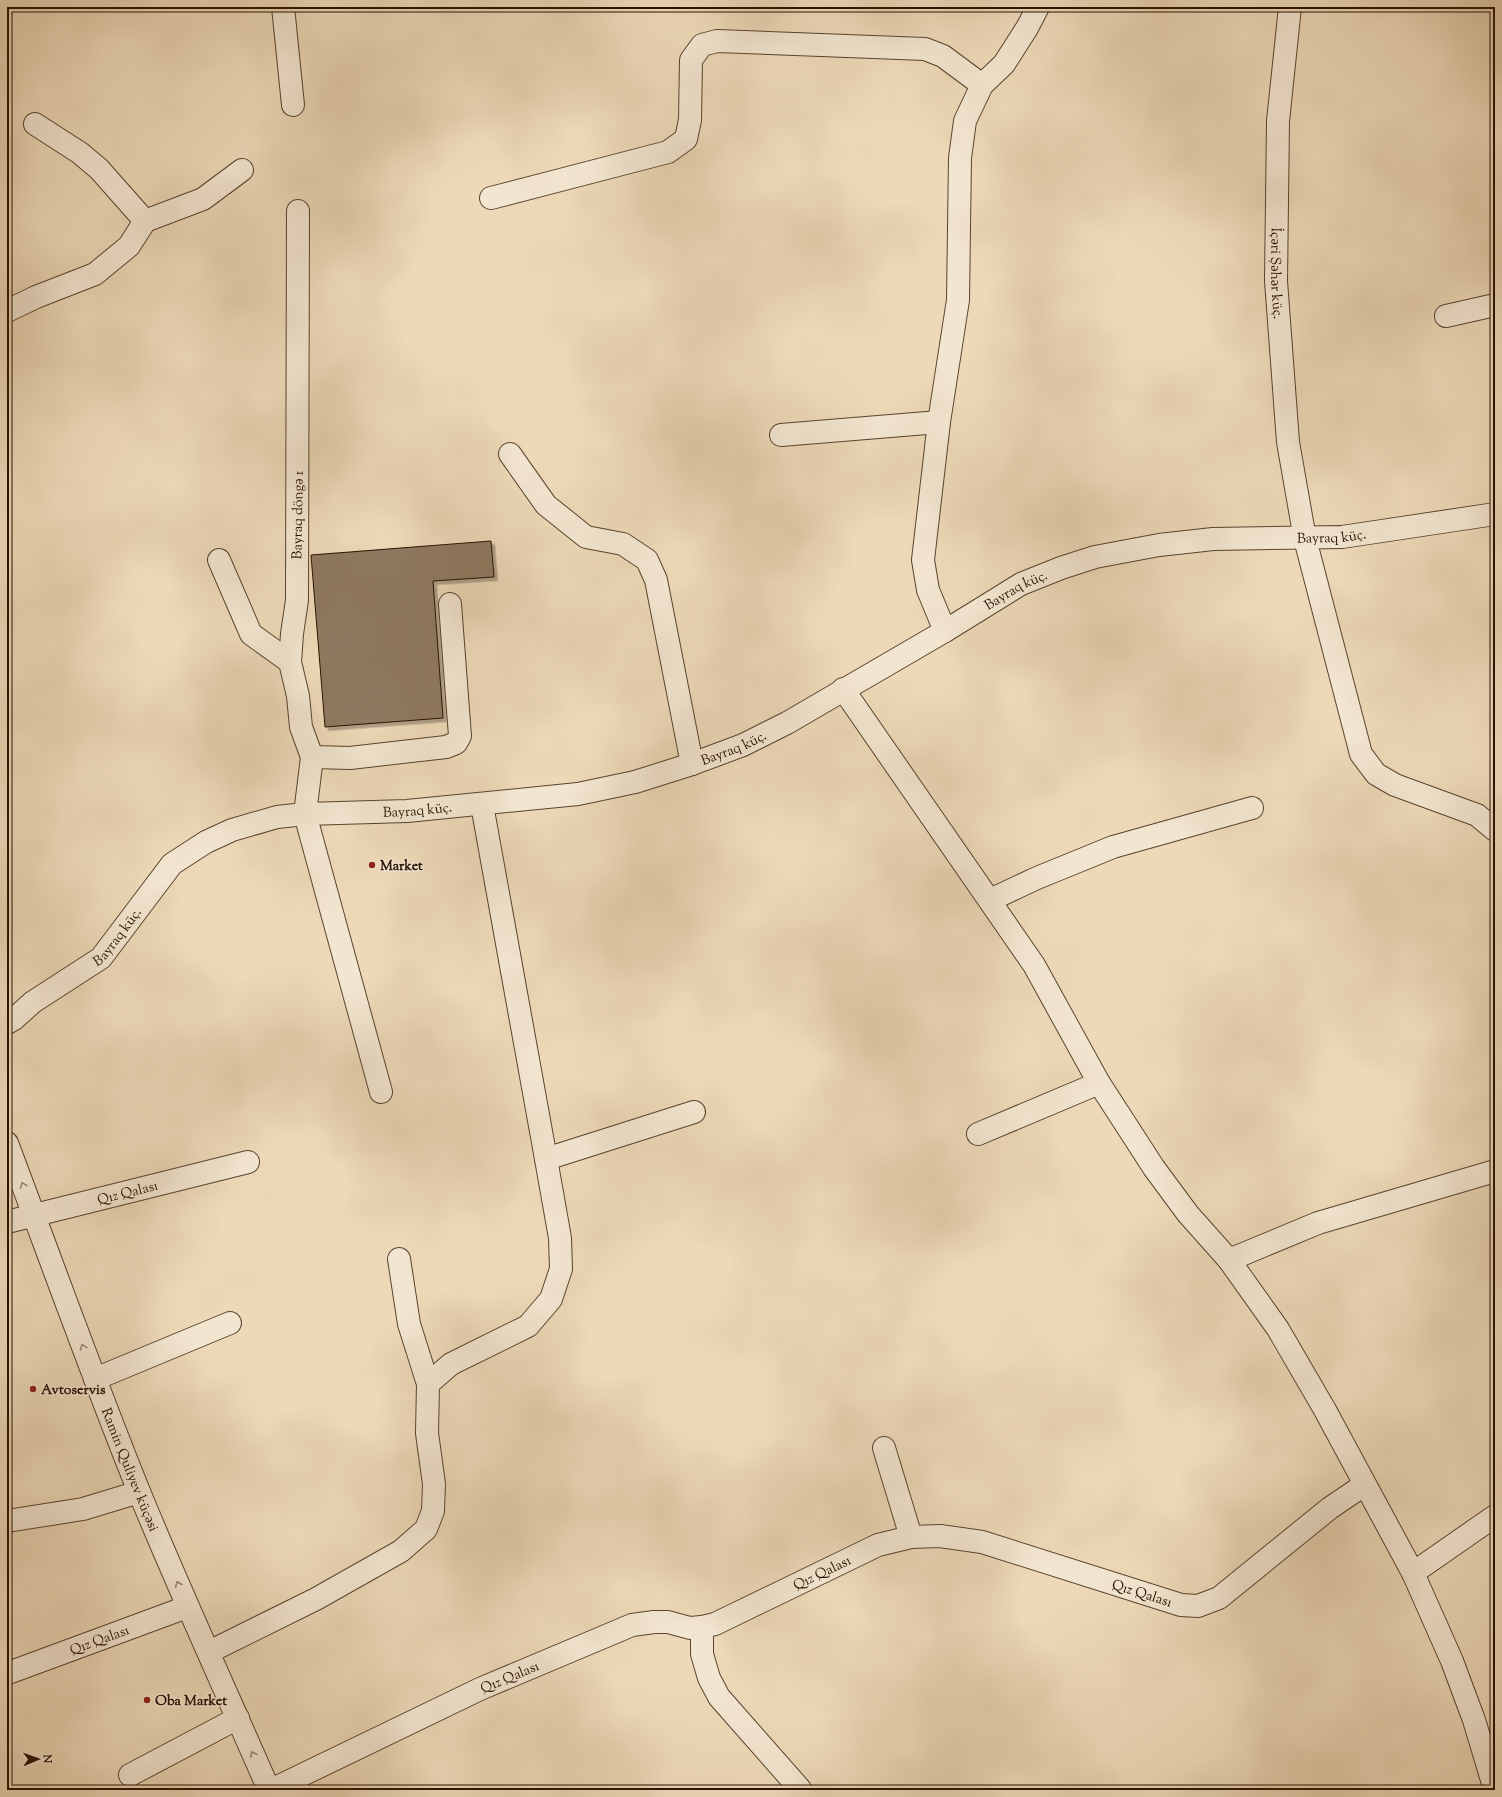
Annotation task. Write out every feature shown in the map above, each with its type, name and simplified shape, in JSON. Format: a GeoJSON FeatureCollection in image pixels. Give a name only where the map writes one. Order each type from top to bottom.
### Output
{"type":"FeatureCollection","features":[{"type":"Feature","properties":{"kind":"street"},"geometry":{"type":"LineString","coordinates":[[283,7],[293,105]]}},
{"type":"Feature","properties":{"kind":"street"},"geometry":{"type":"LineString","coordinates":[[945,631],[928,590],[923,560],[939,422],[958,300],[960,158],[965,121],[982,85],[1004,64],[1027,28],[1038,7]]}},
{"type":"Feature","properties":{"kind":"street","name":"İçəri Şəhər küç."},"geometry":{"type":"LineString","coordinates":[[1290,7],[1278,121],[1276,281],[1288,442],[1305,539],[1361,754],[1376,774],[1395,784],[1477,815],[1495,830]]}},
{"type":"Feature","properties":{"kind":"street"},"geometry":{"type":"LineString","coordinates":[[492,198],[668,152],[674,148],[686,139],[690,120],[691,60],[702,45],[717,41],[925,48],[943,56],[982,85]]}},
{"type":"Feature","properties":{"kind":"street"},"geometry":{"type":"LineString","coordinates":[[35,124],[80,153],[99,169],[146,221]]}},
{"type":"Feature","properties":{"kind":"street"},"geometry":{"type":"LineString","coordinates":[[7,310],[95,274],[129,246],[146,221],[203,199],[242,170]]}},
{"type":"Feature","properties":{"kind":"street","name":"Bayraq döngə 1"},"geometry":{"type":"LineString","coordinates":[[298,211],[297,600],[290,662],[298,696],[301,727],[312,757],[305,814]]}},
{"type":"Feature","properties":{"kind":"street"},"geometry":{"type":"LineString","coordinates":[[1446,316],[1495,305]]}},
{"type":"Feature","properties":{"kind":"street"},"geometry":{"type":"LineString","coordinates":[[781,435],[939,422]]}},
{"type":"Feature","properties":{"kind":"street"},"geometry":{"type":"LineString","coordinates":[[510,454],[546,505],[586,537],[623,544],[648,560],[656,580],[692,764]]}},
{"type":"Feature","properties":{"kind":"street","name":"Bayraq küç."},"geometry":{"type":"LineString","coordinates":[[7,1023],[14,1019],[32,1002],[101,958],[172,864],[206,842],[232,830],[277,818],[305,814],[482,805],[578,794],[635,782],[692,764],[743,745],[781,726],[945,631],[1021,584],[1094,557],[1159,544],[1257,537],[1305,539],[1342,536],[1495,514]]}},
{"type":"Feature","properties":{"kind":"street"},"geometry":{"type":"LineString","coordinates":[[219,560],[251,634],[290,662]]}},
{"type":"Feature","properties":{"kind":"street"},"geometry":{"type":"LineString","coordinates":[[312,757],[350,758],[446,748],[456,744],[460,736],[450,604]]}},
{"type":"Feature","properties":{"kind":"street"},"geometry":{"type":"LineString","coordinates":[[843,689],[1034,965],[1099,1083],[1154,1168],[1188,1214],[1229,1260],[1278,1329],[1325,1410],[1364,1485],[1413,1573],[1452,1661],[1474,1720],[1495,1790]]}},
{"type":"Feature","properties":{"kind":"street"},"geometry":{"type":"LineString","coordinates":[[428,1384],[452,1364],[528,1326],[551,1299],[561,1269],[560,1238],[482,805]]}},
{"type":"Feature","properties":{"kind":"street"},"geometry":{"type":"LineString","coordinates":[[990,900],[1037,878],[1113,847],[1252,808]]}},
{"type":"Feature","properties":{"kind":"street"},"geometry":{"type":"LineString","coordinates":[[305,814],[381,1092]]}},
{"type":"Feature","properties":{"kind":"street"},"geometry":{"type":"LineString","coordinates":[[978,1134],[1099,1083]]}},
{"type":"Feature","properties":{"kind":"street"},"geometry":{"type":"LineString","coordinates":[[546,1158],[694,1112]]}},
{"type":"Feature","properties":{"kind":"street","name":"Ramin Quliyev küçəsi"},"geometry":{"type":"LineString","coordinates":[[7,1143],[139,1492],[187,1607],[209,1652],[270,1790]]}},
{"type":"Feature","properties":{"kind":"street","name":"Qız Qalası"},"geometry":{"type":"LineString","coordinates":[[7,1222],[248,1162]]}},
{"type":"Feature","properties":{"kind":"street"},"geometry":{"type":"LineString","coordinates":[[1229,1260],[1318,1223],[1495,1171]]}},
{"type":"Feature","properties":{"kind":"street"},"geometry":{"type":"LineString","coordinates":[[209,1652],[316,1599],[401,1551],[426,1529],[433,1511],[434,1484],[427,1433],[428,1384],[409,1324],[399,1259]]}},
{"type":"Feature","properties":{"kind":"street"},"geometry":{"type":"LineString","coordinates":[[95,1379],[230,1323]]}},
{"type":"Feature","properties":{"kind":"street"},"geometry":{"type":"LineString","coordinates":[[884,1448],[911,1537]]}},
{"type":"Feature","properties":{"kind":"street","name":"Qız Qalası"},"geometry":{"type":"LineString","coordinates":[[270,1790],[480,1688],[632,1625],[668,1622],[690,1628],[715,1624],[878,1545],[911,1537],[940,1536],[982,1542],[1181,1605],[1198,1606],[1218,1598],[1330,1508],[1364,1485]]}},
{"type":"Feature","properties":{"kind":"street"},"geometry":{"type":"LineString","coordinates":[[7,1521],[83,1509],[139,1492]]}},
{"type":"Feature","properties":{"kind":"street"},"geometry":{"type":"LineString","coordinates":[[1413,1573],[1495,1516]]}},
{"type":"Feature","properties":{"kind":"street","name":"Qız Qalası"},"geometry":{"type":"LineString","coordinates":[[11,1672],[187,1607]]}},
{"type":"Feature","properties":{"kind":"street"},"geometry":{"type":"LineString","coordinates":[[702,1627],[702,1654],[709,1678],[719,1697],[800,1789]]}},
{"type":"Feature","properties":{"kind":"street"},"geometry":{"type":"LineString","coordinates":[[130,1775],[238,1718]]}},
{"type":"Feature","properties":{"kind":"building"},"geometry":{"type":"Polygon","coordinates":[[[491,541],[494,577],[433,581],[443,718],[325,727],[311,555],[491,541]]]}},
{"type":"Feature","properties":{"kind":"place","name":"Market"},"geometry":{"type":"Point","coordinates":[372,865]}},
{"type":"Feature","properties":{"kind":"place","name":"Avtoservis"},"geometry":{"type":"Point","coordinates":[33,1389]}},
{"type":"Feature","properties":{"kind":"place","name":"Oba Market"},"geometry":{"type":"Point","coordinates":[147,1700]}}]}
